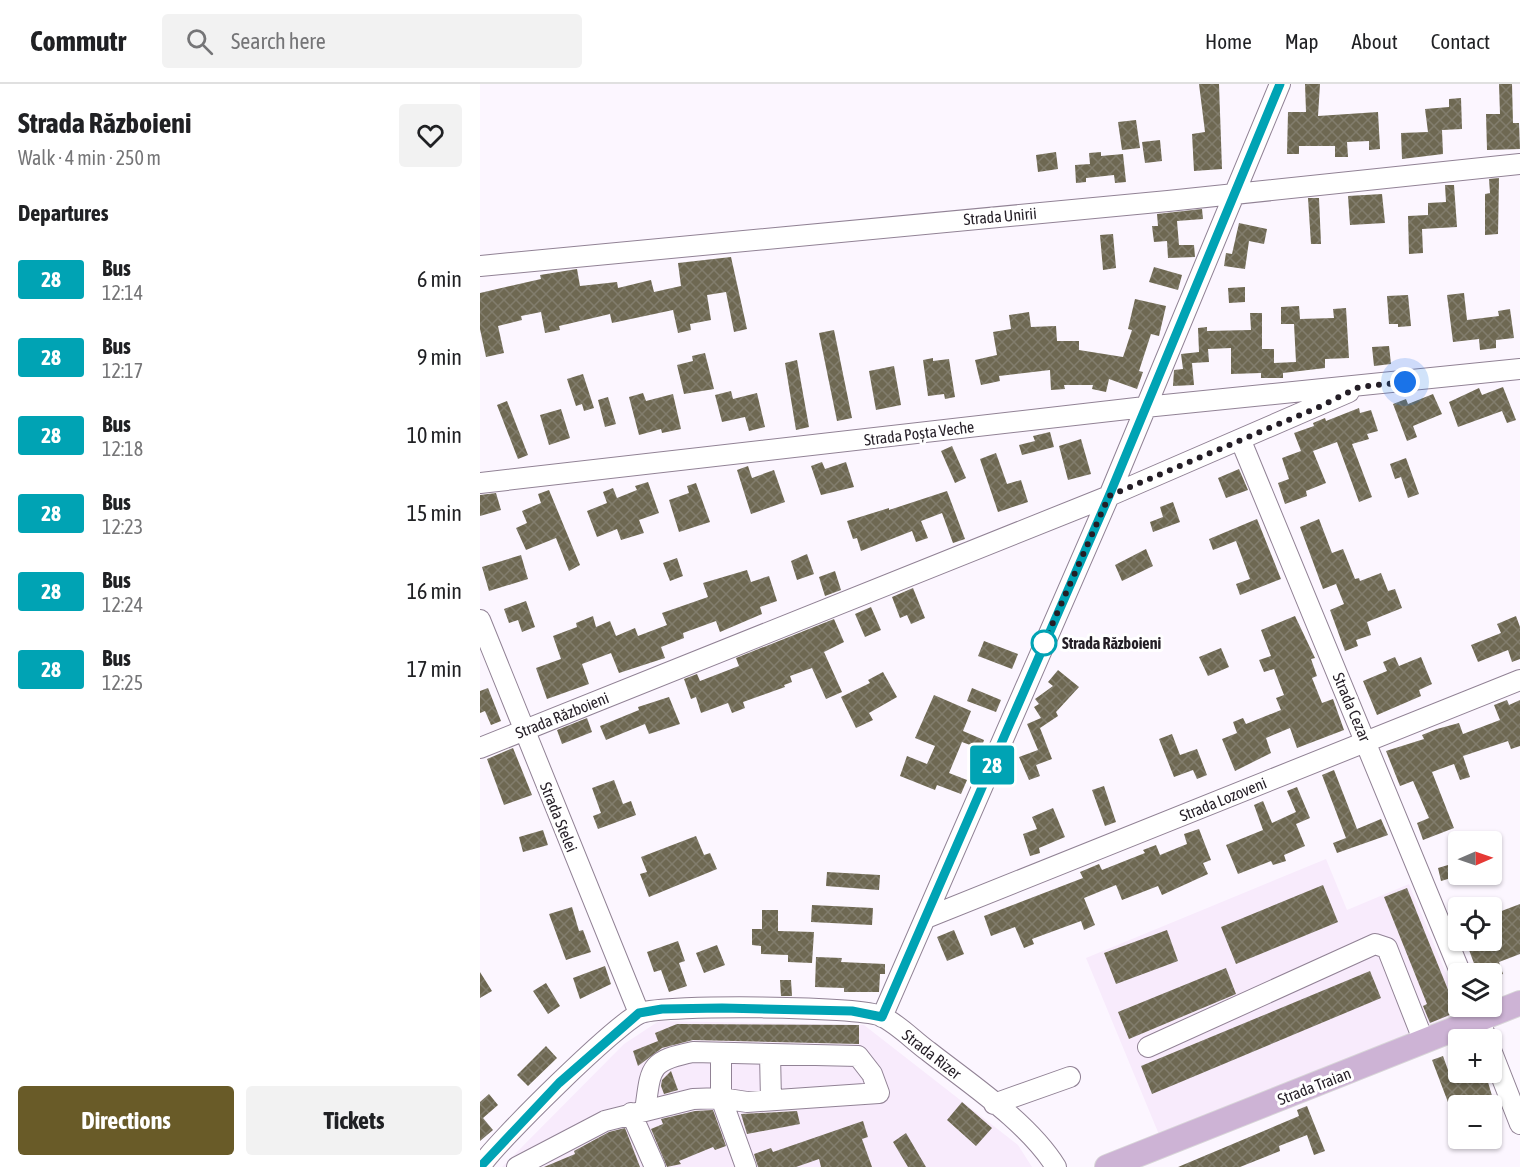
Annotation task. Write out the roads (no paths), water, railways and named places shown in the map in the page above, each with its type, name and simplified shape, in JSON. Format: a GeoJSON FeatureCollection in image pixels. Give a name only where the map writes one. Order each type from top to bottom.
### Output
{"type":"FeatureCollection","features":[{"type":"Feature","properties":{"kind":"main road","name":"Strada Traian"},"geometry":{"type":"LineString","coordinates":[[1107,1167],[1480,1022],[1520,1003]]}},
{"type":"Feature","properties":{"kind":"street"},"geometry":{"type":"LineString","coordinates":[[882,1017],[1109,496],[1280,84]]}},
{"type":"Feature","properties":{"kind":"street","name":"Strada Unirii"},"geometry":{"type":"LineString","coordinates":[[480,266],[1520,164]]}},
{"type":"Feature","properties":{"kind":"street","name":"Strada Războieni"},"geometry":{"type":"LineString","coordinates":[[480,748],[1109,496],[1241,441],[1359,387],[1520,369]]}},
{"type":"Feature","properties":{"kind":"street","name":"Strada Poșta Veche"},"geometry":{"type":"LineString","coordinates":[[480,483],[1145,407],[1359,387]]}},
{"type":"Feature","properties":{"kind":"street","name":"Strada Cezar"},"geometry":{"type":"LineString","coordinates":[[1241,441],[1457,963]]}},
{"type":"Feature","properties":{"kind":"street","name":"Strada Stelei"},"geometry":{"type":"LineString","coordinates":[[480,620],[639,1013]]}},
{"type":"Feature","properties":{"kind":"street","name":"Strada Lozoveni"},"geometry":{"type":"LineString","coordinates":[[926,918],[1520,680]]}},
{"type":"Feature","properties":{"kind":"street"},"geometry":{"type":"LineString","coordinates":[[1148,1047],[1375,944],[1387,948],[1424,1042]]}},
{"type":"Feature","properties":{"kind":"street","name":"Strada Rizer"},"geometry":{"type":"LineString","coordinates":[[639,1013],[662,1009],[722,1008],[852,1011],[882,1017],[994,1104],[1034,1140],[1056,1167]]}},
{"type":"Feature","properties":{"kind":"street"},"geometry":{"type":"LineString","coordinates":[[480,1167],[559,1083],[639,1013]]}},
{"type":"Feature","properties":{"kind":"street"},"geometry":{"type":"LineString","coordinates":[[517,1167],[605,1121],[638,1112],[693,1100],[721,1098],[747,1102],[879,1093],[872,1074],[858,1056],[693,1052],[660,1062],[651,1071],[638,1112],[655,1167]]}},
{"type":"Feature","properties":{"kind":"street"},"geometry":{"type":"LineString","coordinates":[[721,1053],[721,1098],[746,1167]]}},
{"type":"Feature","properties":{"kind":"street"},"geometry":{"type":"LineString","coordinates":[[770,1054],[771,1100]]}},
{"type":"Feature","properties":{"kind":"street"},"geometry":{"type":"LineString","coordinates":[[994,1104],[1070,1077]]}},
{"type":"Feature","properties":{"kind":"street"},"geometry":{"type":"LineString","coordinates":[[1502,1078],[1520,1124]]}},
{"type":"Feature","properties":{"kind":"place","name":"Strada Războieni"},"geometry":{"type":"Point","coordinates":[1044,643]}}]}
